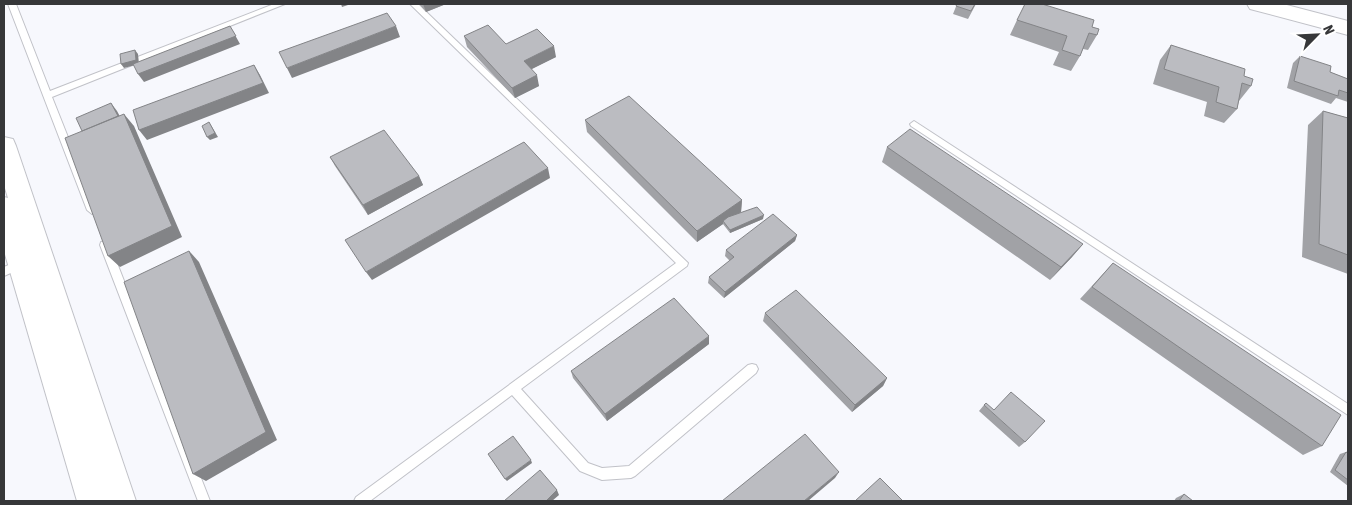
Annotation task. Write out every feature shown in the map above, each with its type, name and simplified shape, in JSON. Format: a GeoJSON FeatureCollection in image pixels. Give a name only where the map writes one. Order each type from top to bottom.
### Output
{"type":"FeatureCollection","features":[{"type":"Feature","properties":{"kind":"main road"},"geometry":{"type":"LineString","coordinates":[[1258,4],[1348,28]]}},
{"type":"Feature","properties":{"kind":"main road"},"geometry":{"type":"LineString","coordinates":[[1291,4],[1348,20]]}},
{"type":"Feature","properties":{"kind":"main road"},"geometry":{"type":"LineString","coordinates":[[4,146],[119,501]]}},
{"type":"Feature","properties":{"kind":"main road"},"geometry":{"type":"LineString","coordinates":[[4,207],[12,268],[94,501]]}},
{"type":"Feature","properties":{"kind":"lane"},"geometry":{"type":"LineString","coordinates":[[12,4],[204,501]]}},
{"type":"Feature","properties":{"kind":"lane"},"geometry":{"type":"LineString","coordinates":[[48,95],[281,4]]}},
{"type":"Feature","properties":{"kind":"lane"},"geometry":{"type":"LineString","coordinates":[[360,501],[683,263],[414,4]]}},
{"type":"Feature","properties":{"kind":"lane"},"geometry":{"type":"LineString","coordinates":[[914,124],[1348,410]]}},
{"type":"Feature","properties":{"kind":"lane"},"geometry":{"type":"LineString","coordinates":[[513,388],[584,467],[602,474],[631,472],[752,369]]}},
{"type":"Feature","properties":{"kind":"building"},"geometry":{"type":"Polygon","coordinates":[[[957,4],[975,4],[971,11],[956,6],[957,4]]]}},
{"type":"Feature","properties":{"kind":"building"},"geometry":{"type":"Polygon","coordinates":[[[1025,4],[1042,4],[1094,20],[1092,27],[1099,29],[1097,35],[1089,33],[1080,56],[1062,50],[1067,36],[1017,20],[1025,4]]]}},
{"type":"Feature","properties":{"kind":"building"},"geometry":{"type":"Polygon","coordinates":[[[387,13],[396,26],[287,68],[279,52],[387,13]]]}},
{"type":"Feature","properties":{"kind":"building"},"geometry":{"type":"Polygon","coordinates":[[[488,25],[506,44],[537,29],[554,46],[524,61],[537,75],[512,88],[464,36],[488,25]]]}},
{"type":"Feature","properties":{"kind":"building"},"geometry":{"type":"Polygon","coordinates":[[[230,26],[236,36],[138,74],[133,64],[230,26]]]}},
{"type":"Feature","properties":{"kind":"building"},"geometry":{"type":"Polygon","coordinates":[[[1171,45],[1245,69],[1244,76],[1253,79],[1251,86],[1242,83],[1237,109],[1216,102],[1219,87],[1164,69],[1171,45]]]}},
{"type":"Feature","properties":{"kind":"building"},"geometry":{"type":"Polygon","coordinates":[[[135,50],[136,60],[121,64],[120,54],[135,50]]]}},
{"type":"Feature","properties":{"kind":"building"},"geometry":{"type":"Polygon","coordinates":[[[1300,56],[1331,66],[1330,72],[1348,79],[1348,93],[1339,90],[1338,96],[1294,81],[1300,56]]]}},
{"type":"Feature","properties":{"kind":"building"},"geometry":{"type":"Polygon","coordinates":[[[254,65],[263,83],[139,130],[133,110],[254,65]]]}},
{"type":"Feature","properties":{"kind":"building"},"geometry":{"type":"Polygon","coordinates":[[[629,96],[742,200],[697,231],[585,120],[629,96]]]}},
{"type":"Feature","properties":{"kind":"building"},"geometry":{"type":"Polygon","coordinates":[[[111,103],[118,116],[82,131],[76,118],[111,103]]]}},
{"type":"Feature","properties":{"kind":"building"},"geometry":{"type":"Polygon","coordinates":[[[1323,111],[1348,118],[1348,255],[1319,244],[1323,111]]]}},
{"type":"Feature","properties":{"kind":"building"},"geometry":{"type":"Polygon","coordinates":[[[124,114],[172,226],[108,256],[65,138],[124,114]]]}},
{"type":"Feature","properties":{"kind":"building"},"geometry":{"type":"Polygon","coordinates":[[[209,122],[215,133],[207,137],[202,126],[209,122]]]}},
{"type":"Feature","properties":{"kind":"building"},"geometry":{"type":"Polygon","coordinates":[[[910,129],[1083,244],[1061,267],[887,147],[910,129]]]}},
{"type":"Feature","properties":{"kind":"building"},"geometry":{"type":"Polygon","coordinates":[[[384,130],[419,176],[363,205],[330,157],[384,130]]]}},
{"type":"Feature","properties":{"kind":"building"},"geometry":{"type":"Polygon","coordinates":[[[524,142],[548,168],[366,272],[345,240],[524,142]]]}},
{"type":"Feature","properties":{"kind":"building"},"geometry":{"type":"Polygon","coordinates":[[[757,207],[764,215],[730,230],[723,221],[728,217],[757,207]]]}},
{"type":"Feature","properties":{"kind":"building"},"geometry":{"type":"Polygon","coordinates":[[[773,214],[797,235],[725,292],[709,277],[734,257],[726,250],[773,214]]]}},
{"type":"Feature","properties":{"kind":"building"},"geometry":{"type":"Polygon","coordinates":[[[189,251],[266,432],[193,474],[124,282],[189,251]]]}},
{"type":"Feature","properties":{"kind":"building"},"geometry":{"type":"Polygon","coordinates":[[[1113,263],[1341,415],[1322,446],[1092,287],[1113,263]]]}},
{"type":"Feature","properties":{"kind":"building"},"geometry":{"type":"Polygon","coordinates":[[[796,290],[887,378],[855,405],[765,313],[796,290]]]}},
{"type":"Feature","properties":{"kind":"building"},"geometry":{"type":"Polygon","coordinates":[[[674,298],[709,336],[605,414],[571,371],[674,298]]]}},
{"type":"Feature","properties":{"kind":"building"},"geometry":{"type":"Polygon","coordinates":[[[1011,392],[1045,421],[1025,442],[984,405],[986,403],[994,410],[1011,392]]]}},
{"type":"Feature","properties":{"kind":"building"},"geometry":{"type":"Polygon","coordinates":[[[805,434],[839,472],[804,501],[722,501],[805,434]]]}},
{"type":"Feature","properties":{"kind":"building"},"geometry":{"type":"Polygon","coordinates":[[[513,436],[531,460],[505,479],[488,454],[513,436]]]}},
{"type":"Feature","properties":{"kind":"building"},"geometry":{"type":"Polygon","coordinates":[[[1346,452],[1348,453],[1348,480],[1335,470],[1346,452]]]}},
{"type":"Feature","properties":{"kind":"building"},"geometry":{"type":"Polygon","coordinates":[[[540,470],[557,490],[546,501],[504,501],[540,470]]]}},
{"type":"Feature","properties":{"kind":"building"},"geometry":{"type":"Polygon","coordinates":[[[880,478],[903,501],[855,501],[880,478]]]}},
{"type":"Feature","properties":{"kind":"building"},"geometry":{"type":"Polygon","coordinates":[[[1184,494],[1193,501],[1179,501],[1184,494]]]}}]}
